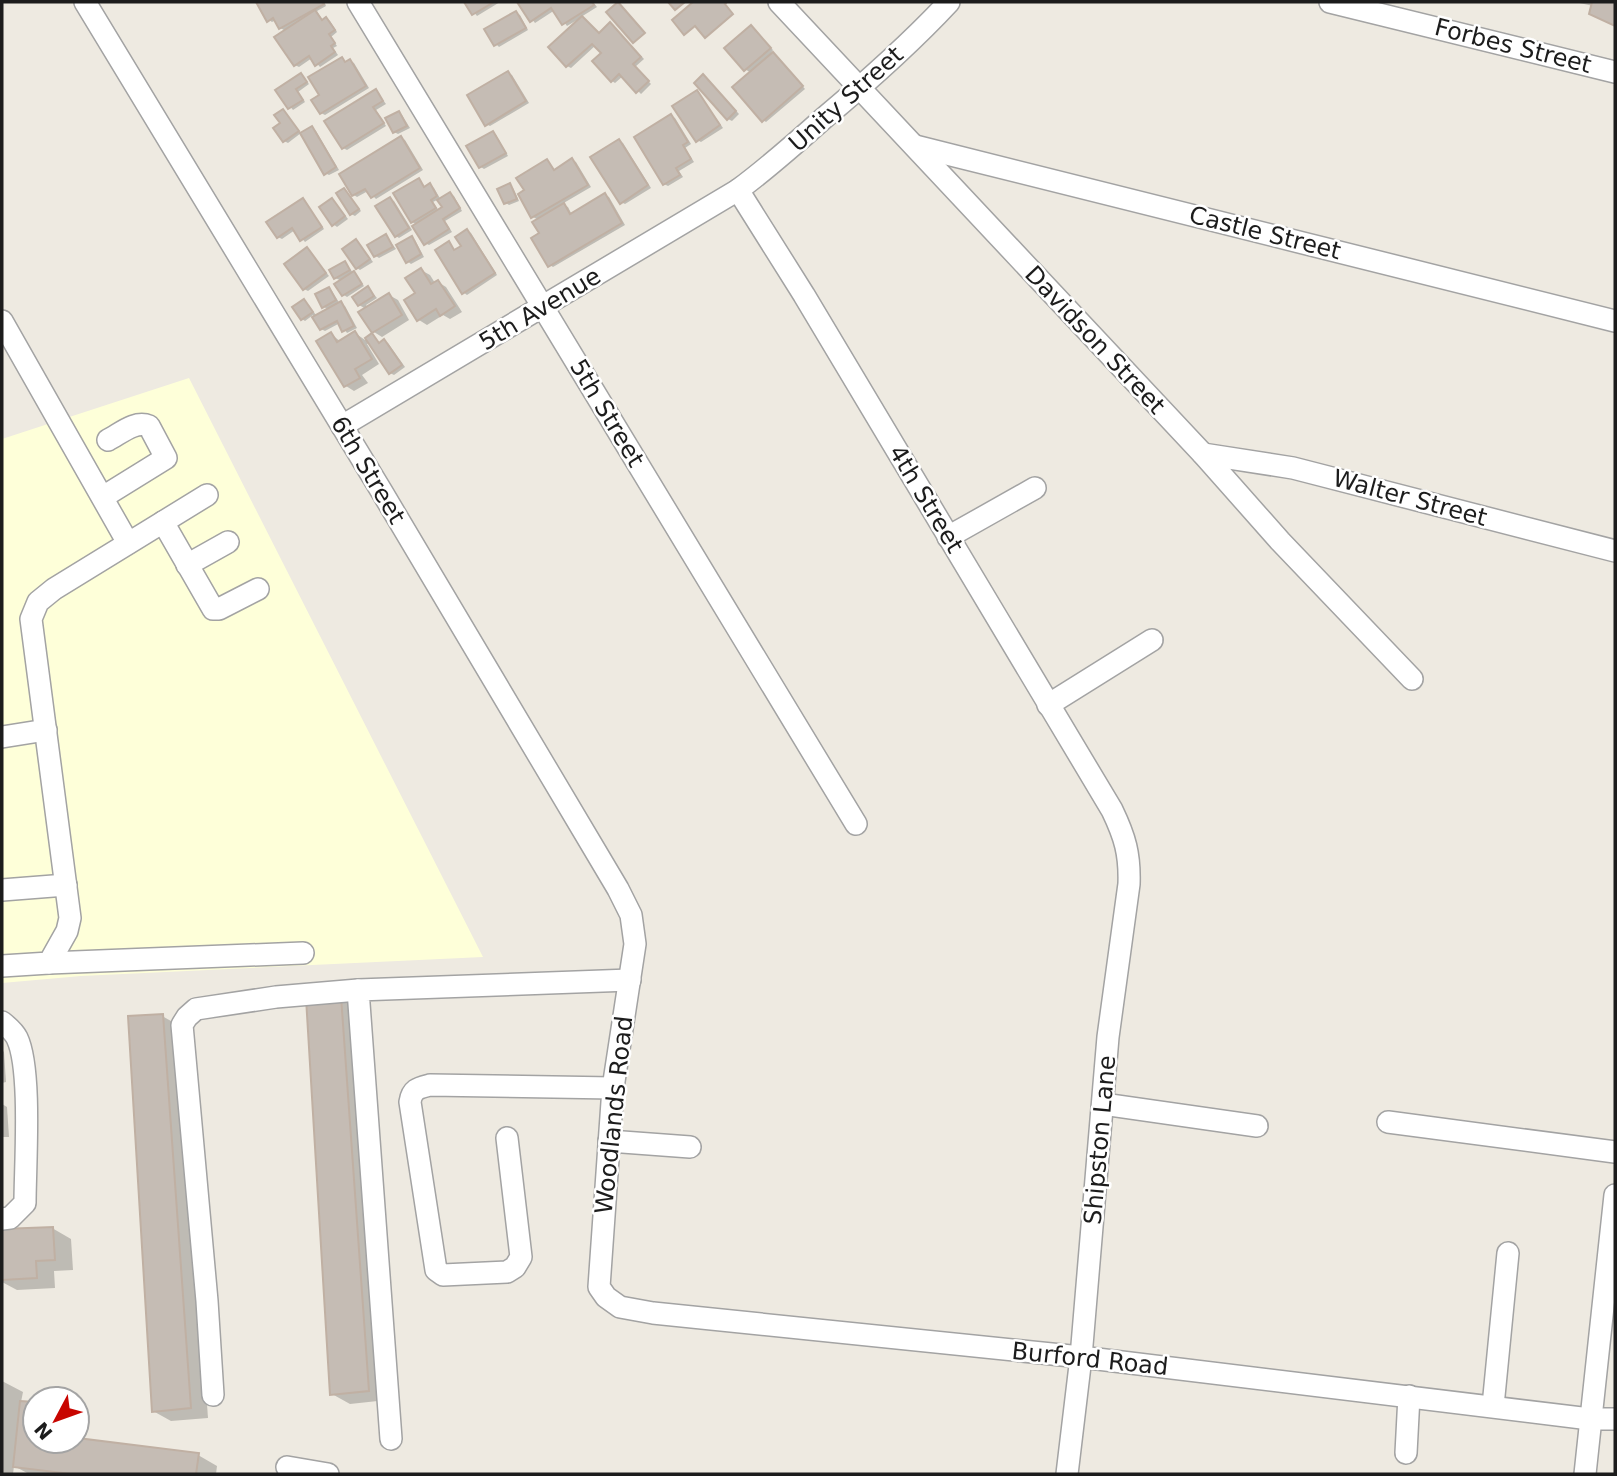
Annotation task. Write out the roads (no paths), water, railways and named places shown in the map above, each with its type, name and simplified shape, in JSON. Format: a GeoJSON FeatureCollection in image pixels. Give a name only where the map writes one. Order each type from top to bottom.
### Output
{"type":"FeatureCollection","features":[{"type":"Feature","properties":{"kind":"street","name":"6th Street"},"geometry":{"type":"LineString","coordinates":[[85,2],[618,889],[631,915],[635,944]]}},
{"type":"Feature","properties":{"kind":"street","name":"5th Street"},"geometry":{"type":"LineString","coordinates":[[358,2],[856,824]]}},
{"type":"Feature","properties":{"kind":"street","name":"Davidson Street"},"geometry":{"type":"LineString","coordinates":[[779,2],[1203,454],[1280,541],[1412,679]]}},
{"type":"Feature","properties":{"kind":"street","name":"Unity Street"},"geometry":{"type":"LineString","coordinates":[[738,190],[797,144],[861,88],[949,2]]}},
{"type":"Feature","properties":{"kind":"street","name":"Forbes Street"},"geometry":{"type":"LineString","coordinates":[[1330,2],[1615,72]]}},
{"type":"Feature","properties":{"kind":"street","name":"Castle Street"},"geometry":{"type":"LineString","coordinates":[[915,146],[1615,320]]}},
{"type":"Feature","properties":{"kind":"street","name":"5th Avenue"},"geometry":{"type":"LineString","coordinates":[[342,426],[738,190]]}},
{"type":"Feature","properties":{"kind":"street","name":"4th Street"},"geometry":{"type":"LineString","coordinates":[[738,190],[804,295],[1112,810]]}},
{"type":"Feature","properties":{"kind":"street"},"geometry":{"type":"LineString","coordinates":[[2,321],[128,542]]}},
{"type":"Feature","properties":{"kind":"street"},"geometry":{"type":"LineString","coordinates":[[103,498],[166,458],[149,426],[144,423],[108,440]]}},
{"type":"Feature","properties":{"kind":"street","name":"Walter Street"},"geometry":{"type":"LineString","coordinates":[[1203,454],[1293,468],[1615,551]]}},
{"type":"Feature","properties":{"kind":"street"},"geometry":{"type":"LineString","coordinates":[[948,537],[1035,488]]}},
{"type":"Feature","properties":{"kind":"street"},"geometry":{"type":"LineString","coordinates":[[49,963],[67,931],[70,918],[31,619],[38,602],[54,589],[207,495]]}},
{"type":"Feature","properties":{"kind":"street"},"geometry":{"type":"LineString","coordinates":[[163,522],[213,609],[219,610],[258,589]]}},
{"type":"Feature","properties":{"kind":"street"},"geometry":{"type":"LineString","coordinates":[[187,565],[228,542]]}},
{"type":"Feature","properties":{"kind":"street"},"geometry":{"type":"LineString","coordinates":[[1048,705],[1152,640]]}},
{"type":"Feature","properties":{"kind":"street"},"geometry":{"type":"LineString","coordinates":[[2,737],[46,730]]}},
{"type":"Feature","properties":{"kind":"street","name":"Shipston Lane"},"geometry":{"type":"LineString","coordinates":[[1067,1474],[1081,1357],[1108,1037],[1130,873],[1124,836],[1112,810]]}},
{"type":"Feature","properties":{"kind":"street"},"geometry":{"type":"LineString","coordinates":[[2,890],[66,885]]}},
{"type":"Feature","properties":{"kind":"street","name":"Woodlands Road"},"geometry":{"type":"LineString","coordinates":[[599,1287],[613,1088],[635,944]]}},
{"type":"Feature","properties":{"kind":"street"},"geometry":{"type":"LineString","coordinates":[[2,965],[303,953]]}},
{"type":"Feature","properties":{"kind":"street"},"geometry":{"type":"LineString","coordinates":[[213,1395],[182,1025],[187,1017],[196,1009],[276,997],[358,990],[630,980]]}},
{"type":"Feature","properties":{"kind":"street"},"geometry":{"type":"LineString","coordinates":[[358,990],[391,1438]]}},
{"type":"Feature","properties":{"kind":"street"},"geometry":{"type":"LineString","coordinates":[[2,1022],[16,1036],[22,1054],[25,1107],[25,1203],[19,1212],[10,1218],[2,1219]]}},
{"type":"Feature","properties":{"kind":"street"},"geometry":{"type":"LineString","coordinates":[[507,1138],[521,1256],[515,1267],[507,1272],[443,1275],[436,1270],[411,1102],[416,1089],[430,1084],[613,1088]]}},
{"type":"Feature","properties":{"kind":"street"},"geometry":{"type":"LineString","coordinates":[[1103,1104],[1257,1126]]}},
{"type":"Feature","properties":{"kind":"street"},"geometry":{"type":"LineString","coordinates":[[1388,1122],[1615,1152]]}},
{"type":"Feature","properties":{"kind":"street"},"geometry":{"type":"LineString","coordinates":[[609,1141],[690,1147]]}},
{"type":"Feature","properties":{"kind":"street"},"geometry":{"type":"LineString","coordinates":[[1585,1474],[1615,1195]]}},
{"type":"Feature","properties":{"kind":"street"},"geometry":{"type":"LineString","coordinates":[[1493,1406],[1508,1253]]}},
{"type":"Feature","properties":{"kind":"street","name":"Burford Road"},"geometry":{"type":"LineString","coordinates":[[599,1287],[614,1303],[630,1310],[1081,1357],[1590,1419],[1615,1419]]}},
{"type":"Feature","properties":{"kind":"street"},"geometry":{"type":"LineString","coordinates":[[1406,1452],[1409,1396]]}},
{"type":"Feature","properties":{"kind":"street"},"geometry":{"type":"LineString","coordinates":[[287,1467],[328,1474]]}}]}
